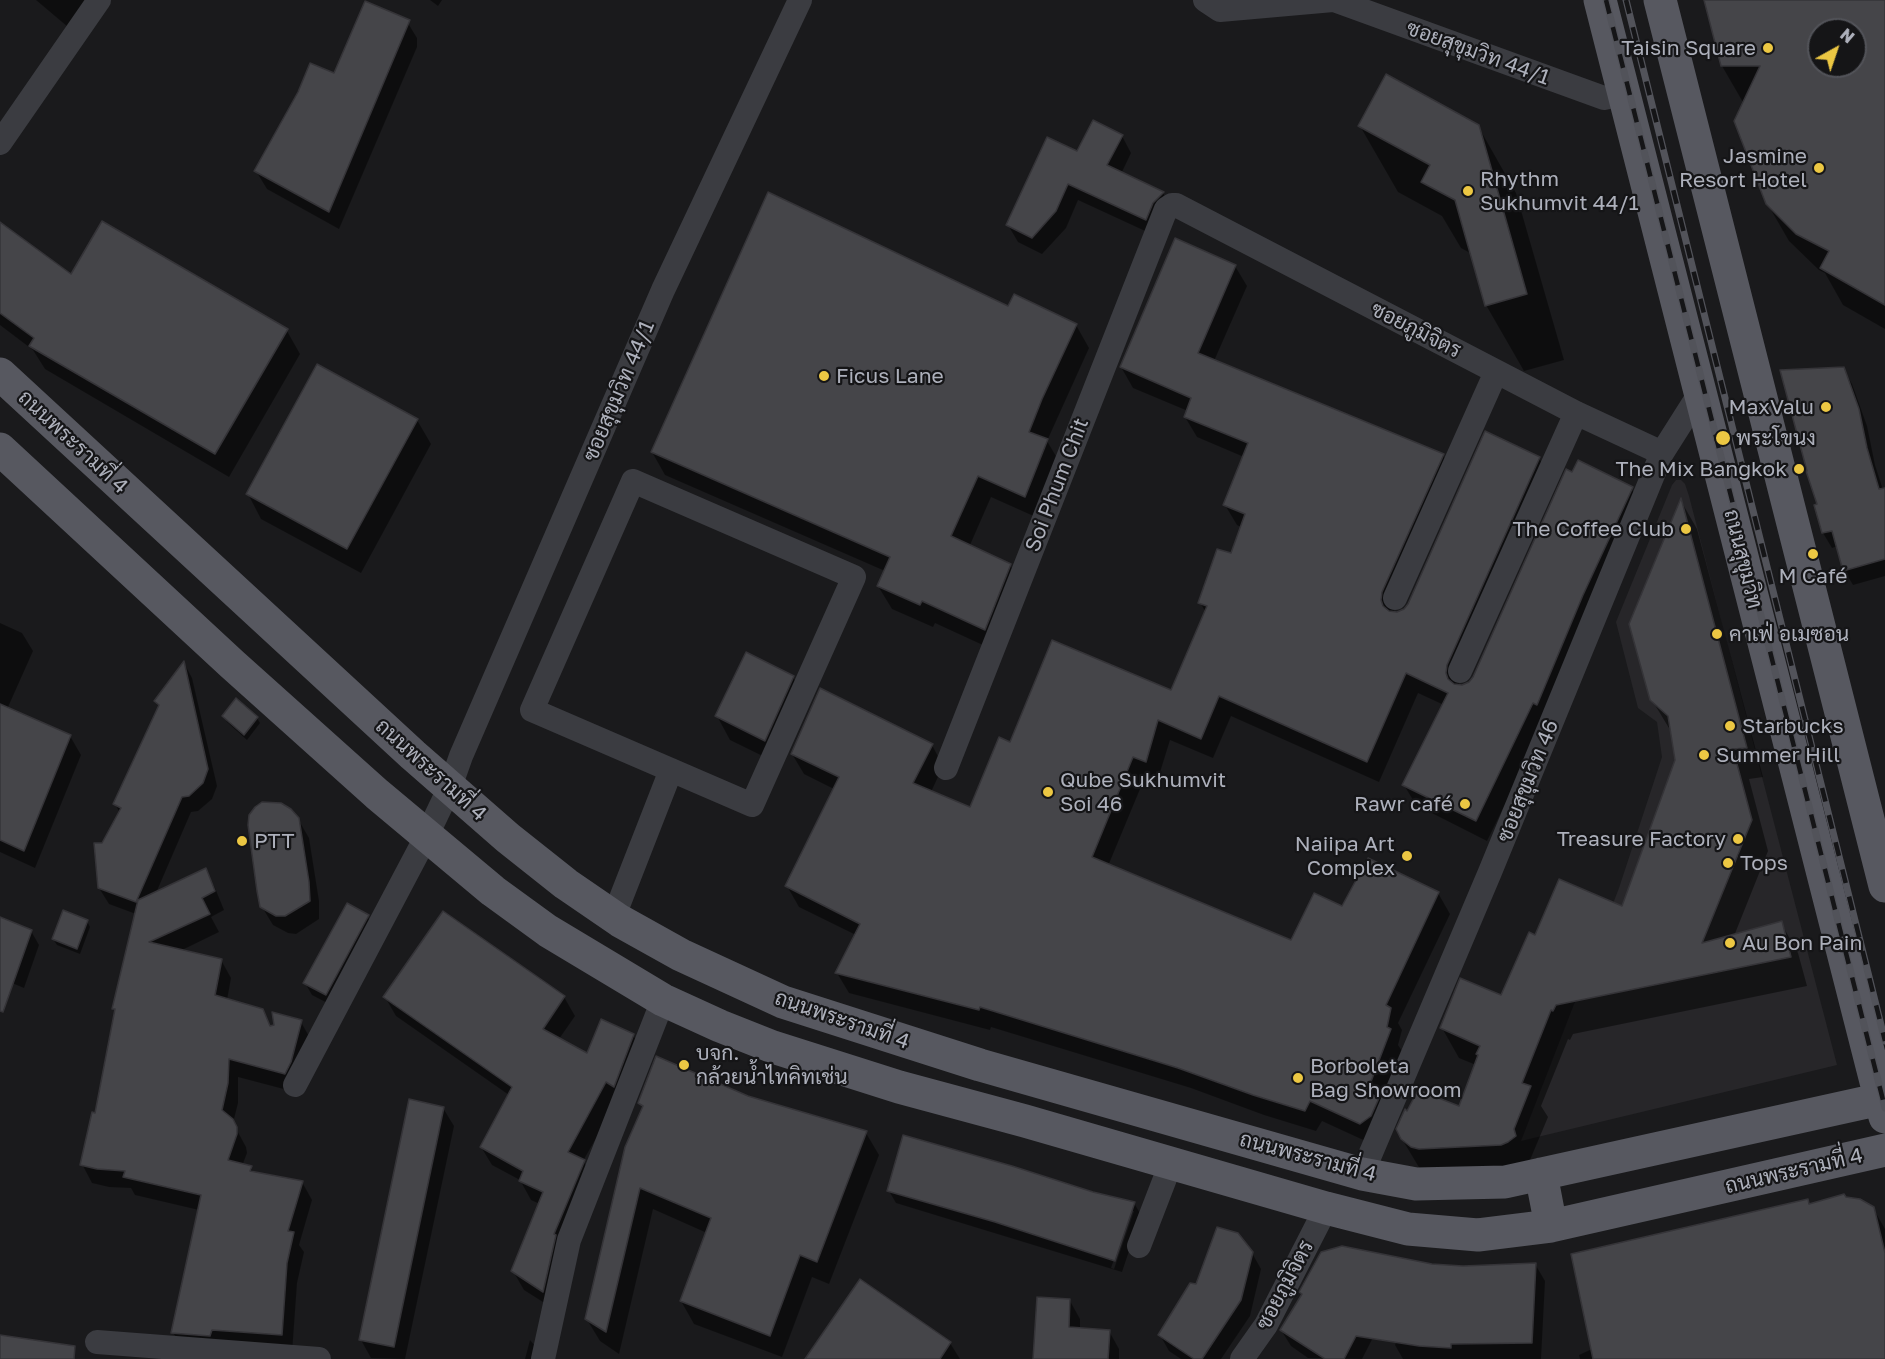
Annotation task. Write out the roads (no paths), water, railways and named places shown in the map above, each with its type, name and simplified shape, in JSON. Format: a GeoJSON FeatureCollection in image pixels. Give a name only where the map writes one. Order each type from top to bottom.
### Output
{"type":"FeatureCollection","features":[{"type":"Feature","properties":{"kind":"main road","name":"ถนนสุขุมวิท"},"geometry":{"type":"LineString","coordinates":[[1599,0],[1884,1105]]}},
{"type":"Feature","properties":{"kind":"main road"},"geometry":{"type":"LineString","coordinates":[[1660,0],[1885,886]]}},
{"type":"Feature","properties":{"kind":"main road","name":"ถนนพระรามที่ 4"},"geometry":{"type":"LineString","coordinates":[[0,374],[187,548],[508,838],[566,884],[614,916],[681,955],[783,1002],[980,1065],[1362,1174],[1416,1184],[1505,1182],[1884,1105]]}},
{"type":"Feature","properties":{"kind":"main road","name":"ถนนพระรามที่ 4"},"geometry":{"type":"LineString","coordinates":[[0,449],[241,672],[426,837],[493,891],[548,931],[663,1000],[773,1047],[899,1087],[1326,1208],[1408,1229],[1478,1235],[1551,1226],[1885,1150]]}},
{"type":"Feature","properties":{"kind":"main road"},"geometry":{"type":"LineString","coordinates":[[1541,1174],[1551,1226]]}},
{"type":"Feature","properties":{"kind":"street"},"geometry":{"type":"LineString","coordinates":[[0,143],[99,0]]}},
{"type":"Feature","properties":{"kind":"street","name":"ซอยสุขุมวิท 44/1"},"geometry":{"type":"LineString","coordinates":[[295,1085],[450,787],[461,756],[663,290],[800,0]]}},
{"type":"Feature","properties":{"kind":"street","name":"ซอยสุขุมวิท 44/1"},"geometry":{"type":"LineString","coordinates":[[1205,0],[1220,10],[1334,0],[1604,98],[1623,94]]}},
{"type":"Feature","properties":{"kind":"street","name":"ซอยภูมิจิตร"},"geometry":{"type":"LineString","coordinates":[[1172,205],[1576,413],[1662,453]]}},
{"type":"Feature","properties":{"kind":"street","name":"Soi Phum Chit"},"geometry":{"type":"LineString","coordinates":[[946,768],[1166,209],[1172,205]]}},
{"type":"Feature","properties":{"kind":"street"},"geometry":{"type":"LineString","coordinates":[[1395,597],[1496,372]]}},
{"type":"Feature","properties":{"kind":"street","name":"ซอยสุขุมวิท 46"},"geometry":{"type":"LineString","coordinates":[[1362,1174],[1495,861],[1662,453],[1700,393]]}},
{"type":"Feature","properties":{"kind":"street"},"geometry":{"type":"LineString","coordinates":[[1460,671],[1576,413]]}},
{"type":"Feature","properties":{"kind":"street"},"geometry":{"type":"LineString","coordinates":[[633,481],[854,577],[752,805],[671,770],[532,710],[633,481]]}},
{"type":"Feature","properties":{"kind":"street"},"geometry":{"type":"LineString","coordinates":[[614,916],[671,770]]}},
{"type":"Feature","properties":{"kind":"street"},"geometry":{"type":"LineString","coordinates":[[543,1359],[569,1240],[663,1000]]}},
{"type":"Feature","properties":{"kind":"street"},"geometry":{"type":"LineString","coordinates":[[1139,1246],[1171,1163]]}},
{"type":"Feature","properties":{"kind":"street","name":"ซอยภูมิจิตร"},"geometry":{"type":"LineString","coordinates":[[1242,1359],[1266,1325],[1326,1208]]}},
{"type":"Feature","properties":{"kind":"street"},"geometry":{"type":"LineString","coordinates":[[97,1342],[178,1354],[311,1359]]}},
{"type":"Feature","properties":{"kind":"railway"},"geometry":{"type":"LineString","coordinates":[[1606,0],[1885,1108]]}},
{"type":"Feature","properties":{"kind":"railway"},"geometry":{"type":"LineString","coordinates":[[1626,0],[1885,1041]]}},
{"type":"Feature","properties":{"kind":"place","name":"Taisin Square"},"geometry":{"type":"Point","coordinates":[1768,48]}},
{"type":"Feature","properties":{"kind":"place","name":"Jasmine Resort Hotel"},"geometry":{"type":"Point","coordinates":[1819,168]}},
{"type":"Feature","properties":{"kind":"place","name":"Rhythm Sukhumvit 44/1"},"geometry":{"type":"Point","coordinates":[1468,191]}},
{"type":"Feature","properties":{"kind":"place","name":"Ficus Lane"},"geometry":{"type":"Point","coordinates":[824,376]}},
{"type":"Feature","properties":{"kind":"place","name":"MaxValu"},"geometry":{"type":"Point","coordinates":[1826,407]}},
{"type":"Feature","properties":{"kind":"place","name":"พระโขนง"},"geometry":{"type":"Point","coordinates":[1723,438]}},
{"type":"Feature","properties":{"kind":"place","name":"The Mix Bangkok"},"geometry":{"type":"Point","coordinates":[1799,469]}},
{"type":"Feature","properties":{"kind":"place","name":"The Coffee Club"},"geometry":{"type":"Point","coordinates":[1686,529]}},
{"type":"Feature","properties":{"kind":"place","name":"M Café"},"geometry":{"type":"Point","coordinates":[1813,554]}},
{"type":"Feature","properties":{"kind":"place","name":"คาเฟ่ อเมซอน"},"geometry":{"type":"Point","coordinates":[1717,634]}},
{"type":"Feature","properties":{"kind":"place","name":"Starbucks"},"geometry":{"type":"Point","coordinates":[1730,726]}},
{"type":"Feature","properties":{"kind":"place","name":"Summer Hill"},"geometry":{"type":"Point","coordinates":[1704,755]}},
{"type":"Feature","properties":{"kind":"place","name":"Qube Sukhumvit Soi 46"},"geometry":{"type":"Point","coordinates":[1048,792]}},
{"type":"Feature","properties":{"kind":"place","name":"Rawr café"},"geometry":{"type":"Point","coordinates":[1465,804]}},
{"type":"Feature","properties":{"kind":"place","name":"Treasure Factory"},"geometry":{"type":"Point","coordinates":[1738,839]}},
{"type":"Feature","properties":{"kind":"place","name":"PTT"},"geometry":{"type":"Point","coordinates":[242,841]}},
{"type":"Feature","properties":{"kind":"place","name":"Naiipa Art Complex"},"geometry":{"type":"Point","coordinates":[1407,856]}},
{"type":"Feature","properties":{"kind":"place","name":"Tops"},"geometry":{"type":"Point","coordinates":[1728,863]}},
{"type":"Feature","properties":{"kind":"place","name":"Au Bon Pain"},"geometry":{"type":"Point","coordinates":[1730,943]}},
{"type":"Feature","properties":{"kind":"place","name":"บจก. กล้วยน้ำไทคิทเช่น"},"geometry":{"type":"Point","coordinates":[684,1065]}},
{"type":"Feature","properties":{"kind":"place","name":"Borboleta Bag Showroom"},"geometry":{"type":"Point","coordinates":[1298,1078]}}]}
